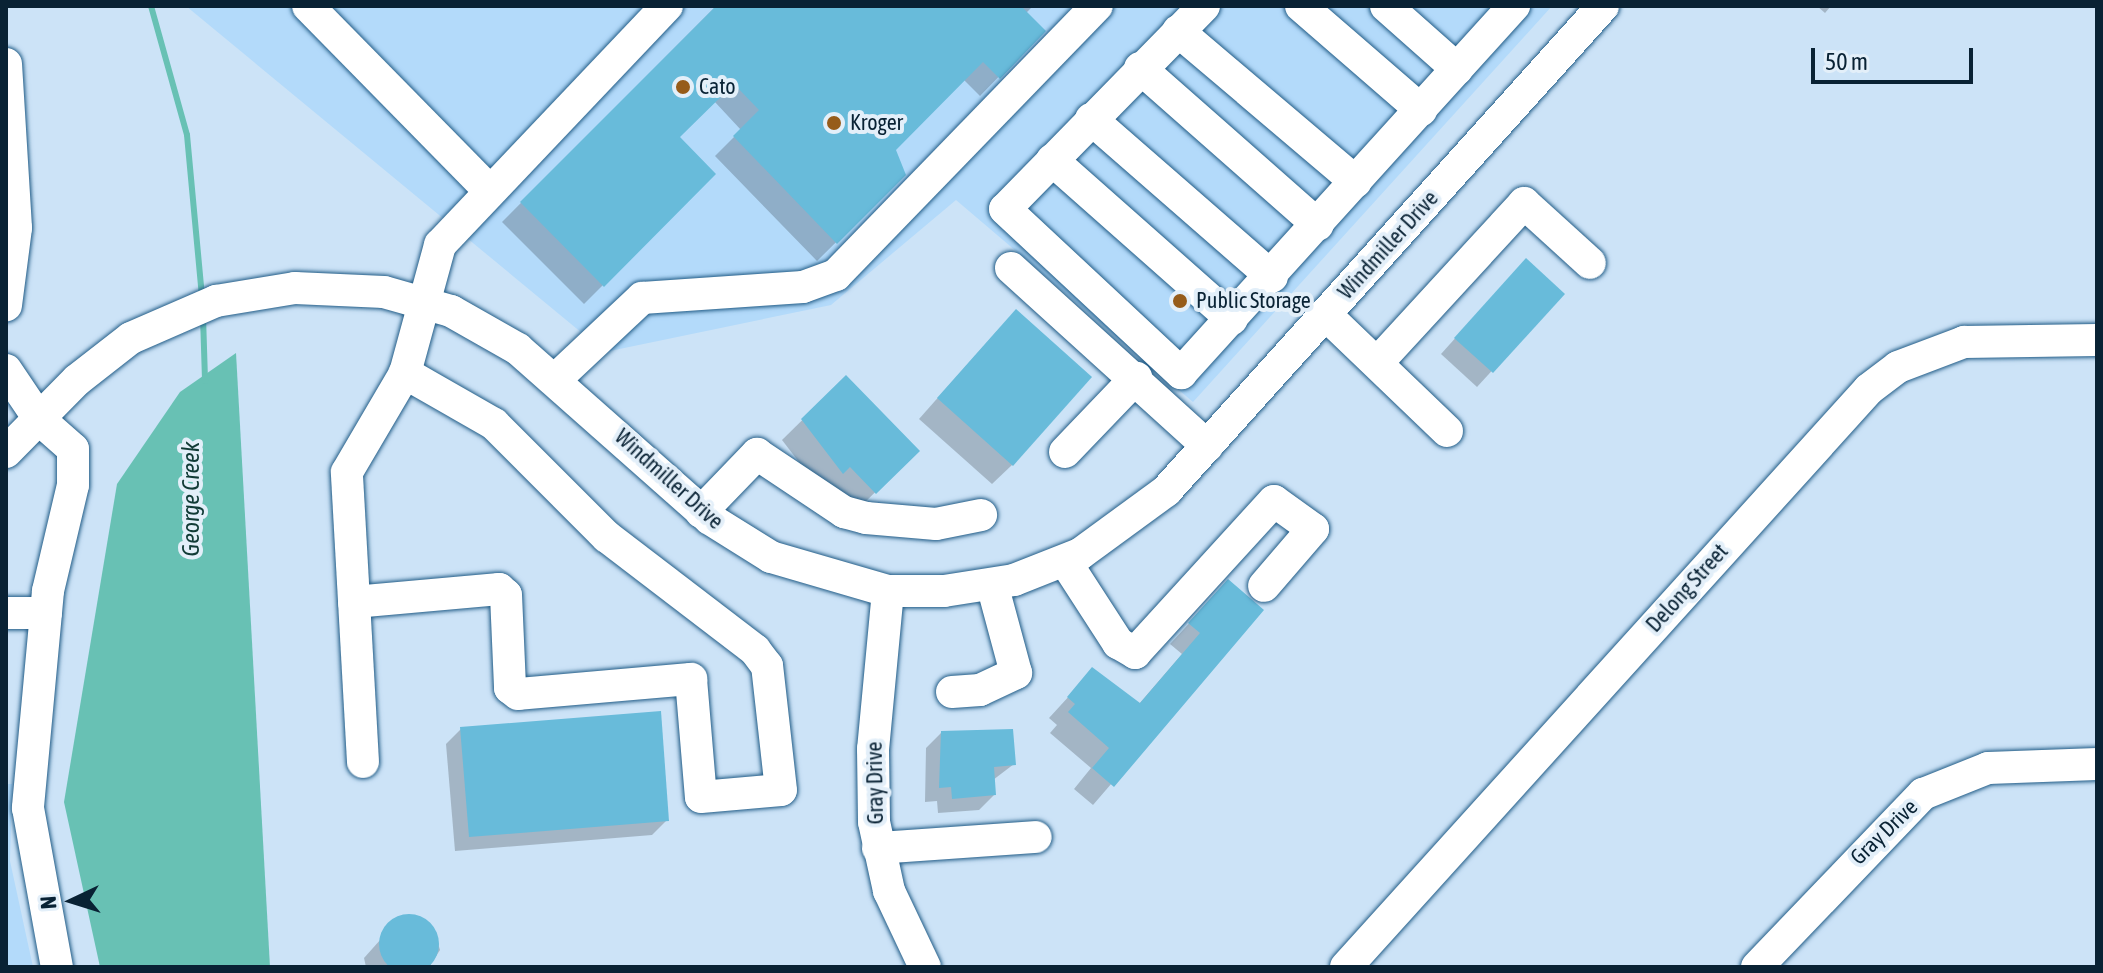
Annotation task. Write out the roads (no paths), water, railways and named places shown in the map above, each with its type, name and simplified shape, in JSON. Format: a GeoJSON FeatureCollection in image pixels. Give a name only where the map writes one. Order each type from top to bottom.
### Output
{"type":"FeatureCollection","features":[{"type":"Feature","properties":{"kind":"street"},"geometry":{"type":"LineString","coordinates":[[308,6],[488,189]]}},
{"type":"Feature","properties":{"kind":"street"},"geometry":{"type":"LineString","coordinates":[[363,762],[347,472],[405,373],[440,245],[488,189],[667,6]]}},
{"type":"Feature","properties":{"kind":"street"},"geometry":{"type":"LineString","coordinates":[[557,378],[642,298],[803,287],[836,275],[1097,6]]}},
{"type":"Feature","properties":{"kind":"street"},"geometry":{"type":"LineString","coordinates":[[1204,6],[1005,209],[1181,373],[1272,277],[1421,110],[1503,10]]}},
{"type":"Feature","properties":{"kind":"street"},"geometry":{"type":"LineString","coordinates":[[1301,6],[1421,110]]}},
{"type":"Feature","properties":{"kind":"street"},"geometry":{"type":"LineString","coordinates":[[1386,6],[1457,69]]}},
{"type":"Feature","properties":{"kind":"street","name":"Windmiller Drive"},"geometry":{"type":"LineString","coordinates":[[6,452],[131,338],[204,306],[295,288],[384,292],[465,318],[557,378],[701,512],[792,567],[888,591],[992,584],[1065,561],[1140,515],[1207,446],[1603,6]]}},
{"type":"Feature","properties":{"kind":"street"},"geometry":{"type":"LineString","coordinates":[[1178,31],[1356,182]]}},
{"type":"Feature","properties":{"kind":"street"},"geometry":{"type":"LineString","coordinates":[[6,64],[16,228],[6,305]]}},
{"type":"Feature","properties":{"kind":"street"},"geometry":{"type":"LineString","coordinates":[[1140,68],[1318,225]]}},
{"type":"Feature","properties":{"kind":"street"},"geometry":{"type":"LineString","coordinates":[[1091,119],[1272,277]]}},
{"type":"Feature","properties":{"kind":"street"},"geometry":{"type":"LineString","coordinates":[[1052,160],[1232,319]]}},
{"type":"Feature","properties":{"kind":"street"},"geometry":{"type":"LineString","coordinates":[[1378,362],[1524,203],[1590,263]]}},
{"type":"Feature","properties":{"kind":"street"},"geometry":{"type":"LineString","coordinates":[[1011,268],[1136,378],[1207,446]]}},
{"type":"Feature","properties":{"kind":"street"},"geometry":{"type":"LineString","coordinates":[[1325,314],[1447,431]]}},
{"type":"Feature","properties":{"kind":"street","name":"Delong Street"},"geometry":{"type":"LineString","coordinates":[[1346,967],[1876,383],[1964,342],[2097,340]]}},
{"type":"Feature","properties":{"kind":"street"},"geometry":{"type":"LineString","coordinates":[[6,370],[39,419],[73,449],[73,485],[46,613],[17,809],[57,967]]}},
{"type":"Feature","properties":{"kind":"street"},"geometry":{"type":"LineString","coordinates":[[354,602],[499,589],[506,595],[510,688],[518,694],[691,679],[701,797],[781,790],[767,666],[755,650],[607,537],[494,424],[405,373]]}},
{"type":"Feature","properties":{"kind":"street"},"geometry":{"type":"LineString","coordinates":[[1065,452],[1136,378]]}},
{"type":"Feature","properties":{"kind":"street"},"geometry":{"type":"LineString","coordinates":[[701,512],[757,454],[844,512],[866,518],[936,524],[981,515]]}},
{"type":"Feature","properties":{"kind":"street"},"geometry":{"type":"LineString","coordinates":[[1065,561],[1118,643],[1135,653],[1274,501],[1313,529],[1264,586]]}},
{"type":"Feature","properties":{"kind":"street"},"geometry":{"type":"LineString","coordinates":[[952,692],[980,690],[1016,673],[992,584]]}},
{"type":"Feature","properties":{"kind":"street","name":"Gray Drive"},"geometry":{"type":"LineString","coordinates":[[888,591],[873,749],[878,848],[889,891],[925,967]]}},
{"type":"Feature","properties":{"kind":"street"},"geometry":{"type":"LineString","coordinates":[[6,613],[46,613]]}},
{"type":"Feature","properties":{"kind":"street","name":"Gray Drive"},"geometry":{"type":"LineString","coordinates":[[1757,967],[1923,794],[1988,768],[2097,764]]}},
{"type":"Feature","properties":{"kind":"street"},"geometry":{"type":"LineString","coordinates":[[878,848],[1036,837]]}},
{"type":"Feature","properties":{"kind":"water"},"geometry":{"type":"Polygon","coordinates":[[[236,353],[270,967],[100,967],[64,802],[117,484],[180,392],[236,353]]]}},
{"type":"Feature","properties":{"kind":"waterway","name":"George Creek"},"geometry":{"type":"LineString","coordinates":[[151,6],[187,135],[202,297]]}},
{"type":"Feature","properties":{"kind":"waterway","name":"George Creek"},"geometry":{"type":"LineString","coordinates":[[203,316],[205,381]]}},
{"type":"Feature","properties":{"kind":"place","name":"Cato"},"geometry":{"type":"Point","coordinates":[683,87]}},
{"type":"Feature","properties":{"kind":"place","name":"Kroger"},"geometry":{"type":"Point","coordinates":[834,123]}},
{"type":"Feature","properties":{"kind":"place","name":"Public Storage"},"geometry":{"type":"Point","coordinates":[1180,301]}}]}
